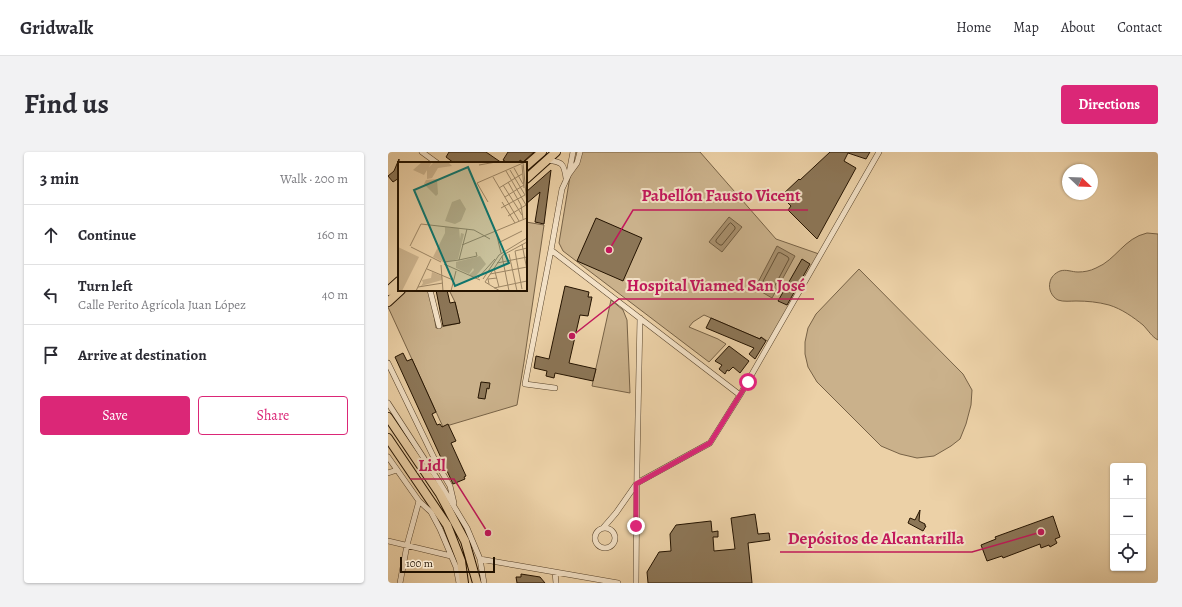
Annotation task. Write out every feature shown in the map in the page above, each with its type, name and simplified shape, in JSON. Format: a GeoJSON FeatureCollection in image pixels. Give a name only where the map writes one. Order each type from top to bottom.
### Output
{"type":"FeatureCollection","features":[{"type":"Feature","properties":{"kind":"main road"},"geometry":{"type":"LineString","coordinates":[[527,165],[542,152]]}},
{"type":"Feature","properties":{"kind":"main road"},"geometry":{"type":"LineString","coordinates":[[527,178],[556,152]]}},
{"type":"Feature","properties":{"kind":"main road"},"geometry":{"type":"LineString","coordinates":[[388,291],[398,282]]}},
{"type":"Feature","properties":{"kind":"main road"},"geometry":{"type":"LineString","coordinates":[[388,302],[400,291]]}},
{"type":"Feature","properties":{"kind":"main road"},"geometry":{"type":"LineString","coordinates":[[388,417],[440,494],[465,541],[477,583]]}},
{"type":"Feature","properties":{"kind":"main road"},"geometry":{"type":"LineString","coordinates":[[388,438],[446,525],[461,561],[464,583]]}},
{"type":"Feature","properties":{"kind":"street"},"geometry":{"type":"LineString","coordinates":[[422,152],[436,162]]}},
{"type":"Feature","properties":{"kind":"street"},"geometry":{"type":"LineString","coordinates":[[428,157],[433,152]]}},
{"type":"Feature","properties":{"kind":"street"},"geometry":{"type":"LineString","coordinates":[[568,176],[573,152]]}},
{"type":"Feature","properties":{"kind":"street"},"geometry":{"type":"LineString","coordinates":[[555,388],[525,384],[562,189],[568,176],[577,164],[580,152]]}},
{"type":"Feature","properties":{"kind":"street"},"geometry":{"type":"LineString","coordinates":[[603,528],[616,513],[636,484],[710,443],[740,395],[879,152]]}},
{"type":"Feature","properties":{"kind":"street"},"geometry":{"type":"LineString","coordinates":[[547,160],[562,163],[568,176]]}},
{"type":"Feature","properties":{"kind":"street"},"geometry":{"type":"LineString","coordinates":[[551,250],[740,395]]}},
{"type":"Feature","properties":{"kind":"street"},"geometry":{"type":"LineString","coordinates":[[430,291],[439,326]]}},
{"type":"Feature","properties":{"kind":"street"},"geometry":{"type":"LineString","coordinates":[[636,583],[636,484],[640,318]]}},
{"type":"Feature","properties":{"kind":"street"},"geometry":{"type":"LineString","coordinates":[[388,363],[436,462],[450,486],[456,510]]}},
{"type":"Feature","properties":{"kind":"street"},"geometry":{"type":"LineString","coordinates":[[388,403],[467,528],[480,559],[484,583]]}},
{"type":"Feature","properties":{"kind":"street"},"geometry":{"type":"LineString","coordinates":[[388,457],[419,501],[431,512],[456,567],[459,583]]}},
{"type":"Feature","properties":{"kind":"street"},"geometry":{"type":"LineString","coordinates":[[388,473],[397,470]]}},
{"type":"Feature","properties":{"kind":"street"},"geometry":{"type":"LineString","coordinates":[[400,583],[419,501]]}},
{"type":"Feature","properties":{"kind":"street"},"geometry":{"type":"LineString","coordinates":[[388,541],[450,556]]}},
{"type":"Feature","properties":{"kind":"street"},"geometry":{"type":"LineString","coordinates":[[480,559],[618,583]]}},
{"type":"Feature","properties":{"kind":"street"},"geometry":{"type":"LineString","coordinates":[[555,572],[556,583]]}},
{"type":"Feature","properties":{"kind":"shaded area"},"geometry":{"type":"Polygon","coordinates":[[[574,152],[700,152],[776,239],[819,254],[769,342],[761,337],[760,339],[704,315],[693,322],[689,327],[718,339],[726,344],[709,362],[563,251],[559,243],[574,152]]]}},
{"type":"Feature","properties":{"kind":"shaded area"},"geometry":{"type":"Polygon","coordinates":[[[527,222],[544,225],[517,405],[443,427],[388,305],[403,291],[428,291],[431,297],[436,328],[460,323],[455,302],[450,291],[527,291],[527,222]]]}},
{"type":"Feature","properties":{"kind":"shaded area"},"geometry":{"type":"Polygon","coordinates":[[[1147,233],[1158,234],[1158,340],[1135,319],[1114,307],[1092,302],[1060,301],[1052,295],[1050,290],[1050,282],[1056,273],[1062,270],[1080,272],[1094,269],[1109,260],[1132,239],[1147,233]]]}},
{"type":"Feature","properties":{"kind":"shaded area"},"geometry":{"type":"Polygon","coordinates":[[[859,269],[963,374],[972,390],[971,405],[960,439],[934,456],[917,458],[900,454],[881,446],[817,382],[808,367],[805,354],[805,342],[808,328],[816,314],[859,269]]]}},
{"type":"Feature","properties":{"kind":"shaded area"},"geometry":{"type":"Polygon","coordinates":[[[611,300],[623,310],[627,320],[630,393],[592,386],[611,300]]]}},
{"type":"Feature","properties":{"kind":"water"},"geometry":{"type":"Polygon","coordinates":[[[729,217],[742,227],[722,252],[709,242],[729,217]]]}},
{"type":"Feature","properties":{"kind":"water"},"geometry":{"type":"Polygon","coordinates":[[[777,246],[795,256],[772,298],[755,288],[777,246]]]}},
{"type":"Feature","properties":{"kind":"building"},"geometry":{"type":"Polygon","coordinates":[[[449,152],[486,152],[501,162],[453,162],[446,157],[449,152]]]}},
{"type":"Feature","properties":{"kind":"building"},"geometry":{"type":"Polygon","coordinates":[[[508,152],[534,152],[523,162],[520,160],[519,162],[506,162],[503,160],[508,152]]]}},
{"type":"Feature","properties":{"kind":"building"},"geometry":{"type":"Polygon","coordinates":[[[830,152],[870,152],[866,159],[848,153],[844,161],[856,168],[817,239],[788,210],[791,206],[781,196],[830,152]]]}},
{"type":"Feature","properties":{"kind":"building"},"geometry":{"type":"Polygon","coordinates":[[[399,159],[398,179],[393,182],[388,176],[394,171],[399,159]]]}},
{"type":"Feature","properties":{"kind":"building"},"geometry":{"type":"Polygon","coordinates":[[[551,170],[544,224],[535,222],[540,192],[527,203],[527,191],[551,170]]]}},
{"type":"Feature","properties":{"kind":"building"},"geometry":{"type":"Polygon","coordinates":[[[596,218],[642,238],[623,281],[577,261],[596,218]]]}},
{"type":"Feature","properties":{"kind":"building"},"geometry":{"type":"Polygon","coordinates":[[[802,259],[810,264],[787,305],[778,301],[802,259]]]}},
{"type":"Feature","properties":{"kind":"building"},"geometry":{"type":"Polygon","coordinates":[[[565,286],[589,292],[588,297],[592,297],[588,316],[580,315],[569,363],[596,369],[593,381],[555,373],[554,378],[546,376],[547,371],[534,368],[536,356],[549,359],[565,286]]]}},
{"type":"Feature","properties":{"kind":"building"},"geometry":{"type":"Polygon","coordinates":[[[436,291],[447,291],[450,303],[455,302],[460,323],[443,326],[436,291]]]}},
{"type":"Feature","properties":{"kind":"building"},"geometry":{"type":"Polygon","coordinates":[[[711,318],[760,339],[761,337],[766,341],[755,359],[749,354],[754,348],[706,328],[711,318]]]}},
{"type":"Feature","properties":{"kind":"building"},"geometry":{"type":"Polygon","coordinates":[[[729,346],[749,361],[740,373],[733,367],[729,371],[727,370],[725,374],[719,369],[722,365],[715,361],[729,346]]]}},
{"type":"Feature","properties":{"kind":"building"},"geometry":{"type":"Polygon","coordinates":[[[403,353],[407,361],[412,359],[436,412],[432,414],[437,425],[440,424],[442,427],[448,424],[456,441],[451,443],[466,476],[464,477],[465,479],[453,484],[395,357],[403,353]]]}},
{"type":"Feature","properties":{"kind":"building"},"geometry":{"type":"Polygon","coordinates":[[[481,382],[490,383],[489,389],[487,388],[485,399],[478,398],[481,382]]]}},
{"type":"Feature","properties":{"kind":"building"},"geometry":{"type":"Polygon","coordinates":[[[920,510],[919,521],[926,526],[923,531],[908,523],[910,518],[915,520],[920,510]]]}},
{"type":"Feature","properties":{"kind":"building"},"geometry":{"type":"Polygon","coordinates":[[[755,514],[758,534],[769,533],[770,540],[748,543],[752,583],[648,583],[647,572],[659,552],[671,551],[670,534],[676,525],[711,521],[712,532],[718,531],[718,537],[713,537],[714,551],[735,549],[731,518],[755,514]]]}},
{"type":"Feature","properties":{"kind":"building"},"geometry":{"type":"Polygon","coordinates":[[[1053,516],[1060,537],[1055,539],[1057,543],[1050,547],[1049,545],[1041,548],[1040,544],[1003,558],[1002,556],[987,561],[981,545],[996,539],[995,537],[1053,516]]]}},
{"type":"Feature","properties":{"kind":"building"},"geometry":{"type":"Polygon","coordinates":[[[521,574],[540,577],[545,583],[517,583],[516,577],[521,577],[521,574]]]}},
{"type":"Feature","properties":{"kind":"place","name":"Pabellón Fausto Vicent"},"geometry":{"type":"Point","coordinates":[609,250]}},
{"type":"Feature","properties":{"kind":"place","name":"Hospital Viamed San José"},"geometry":{"type":"Point","coordinates":[572,336]}},
{"type":"Feature","properties":{"kind":"place","name":"Depósitos de Alcantarilla"},"geometry":{"type":"Point","coordinates":[1041,532]}},
{"type":"Feature","properties":{"kind":"place","name":"Lidl"},"geometry":{"type":"Point","coordinates":[488,533]}},
{"type":"Feature","properties":{"kind":"route"},"geometry":{"type":"LineString","coordinates":[[636,526],[636,484],[710,443],[748,382]]}}]}
